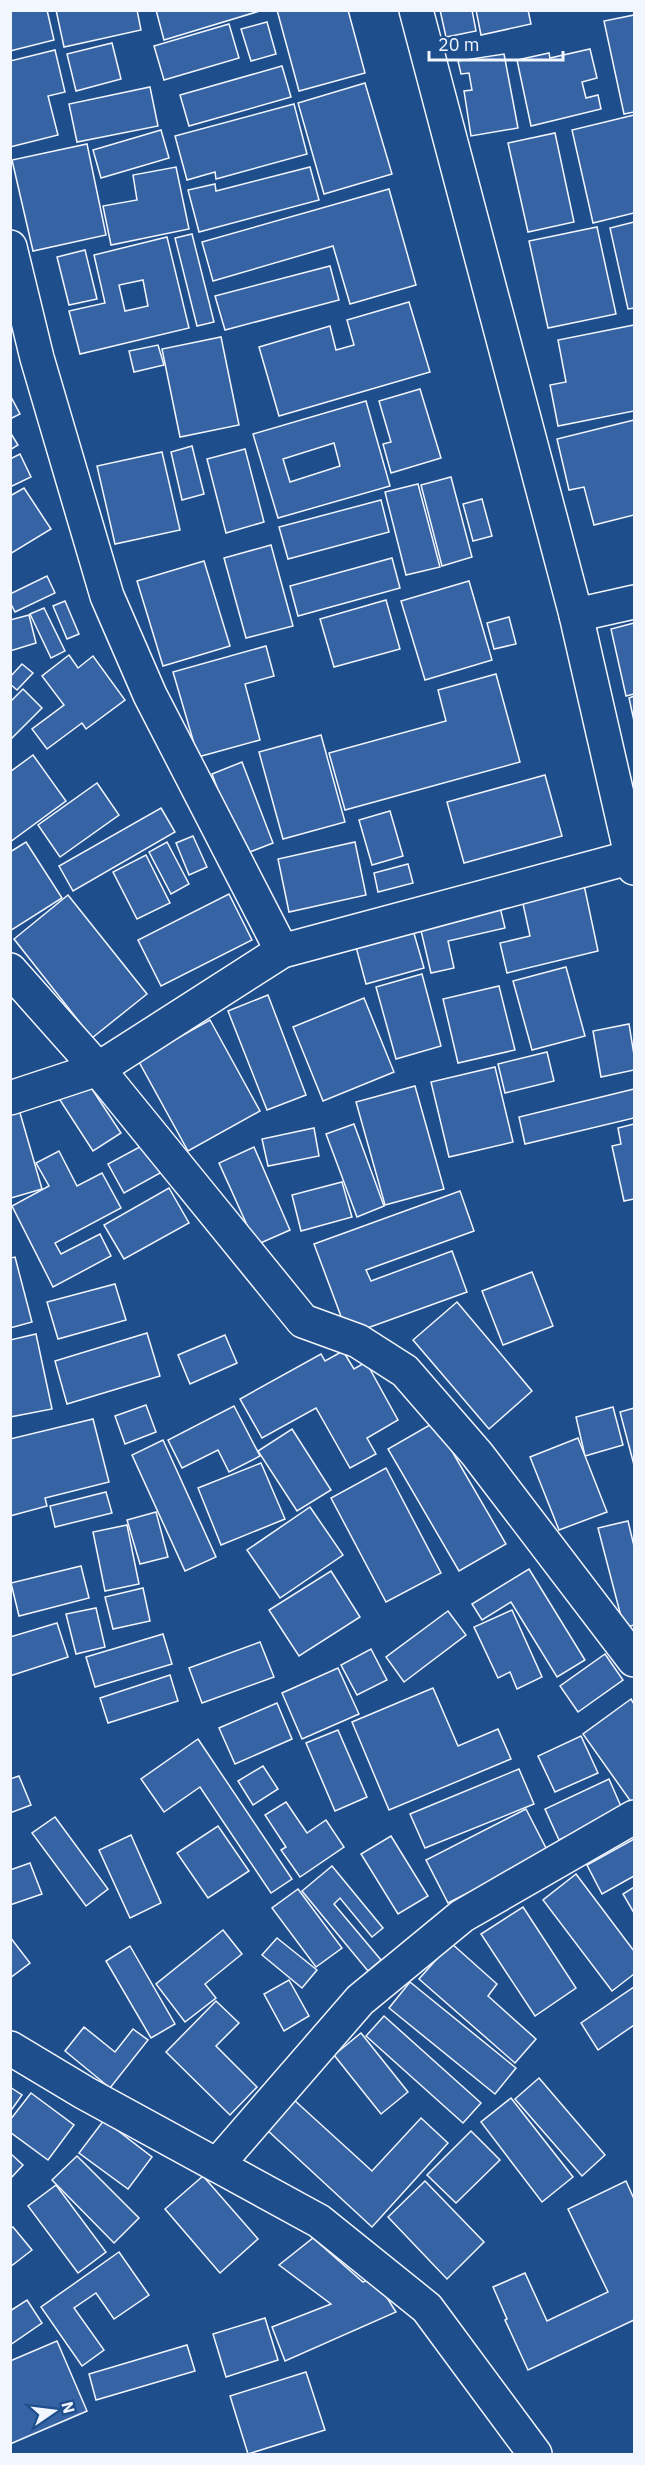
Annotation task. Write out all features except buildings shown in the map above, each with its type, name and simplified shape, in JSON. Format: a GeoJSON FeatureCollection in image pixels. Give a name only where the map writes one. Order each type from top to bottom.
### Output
{"type":"FeatureCollection","features":[{"type":"Feature","properties":{"kind":"street"},"geometry":{"type":"LineString","coordinates":[[10,1098],[98,1068],[282,951],[633,862],[576,615],[416,10]]}},
{"type":"Feature","properties":{"kind":"street"},"geometry":{"type":"LineString","coordinates":[[10,247],[37,357],[107,596],[150,695],[282,951]]}},
{"type":"Feature","properties":{"kind":"street"},"geometry":{"type":"LineString","coordinates":[[576,615],[634,602]]}},
{"type":"Feature","properties":{"kind":"street"},"geometry":{"type":"LineString","coordinates":[[10,970],[98,1068],[303,1321],[358,1341],[405,1371],[477,1454],[634,1660]]}},
{"type":"Feature","properties":{"kind":"street"},"geometry":{"type":"LineString","coordinates":[[217,2165],[360,2000],[462,1916],[634,1817]]}},
{"type":"Feature","properties":{"kind":"street"},"geometry":{"type":"LineString","coordinates":[[10,2048],[85,2093],[319,2221],[427,2307],[535,2454]]}}]}
